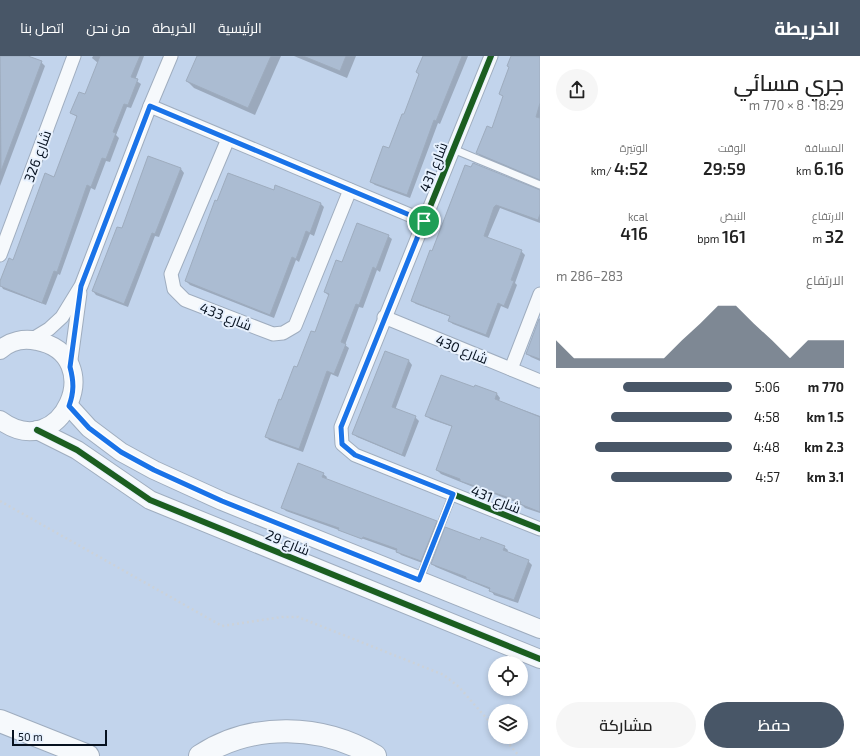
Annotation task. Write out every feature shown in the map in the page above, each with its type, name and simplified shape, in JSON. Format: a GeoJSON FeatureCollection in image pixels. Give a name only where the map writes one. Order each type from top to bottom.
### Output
{"type":"FeatureCollection","features":[{"type":"Feature","properties":{"kind":"highway"},"geometry":{"type":"LineString","coordinates":[[0,721],[88,756]]}},
{"type":"Feature","properties":{"kind":"highway"},"geometry":{"type":"LineString","coordinates":[[200,756],[224,743],[249,734],[291,730],[310,732],[337,738],[362,748],[375,756]]}},
{"type":"Feature","properties":{"kind":"street","name":"شارع 326"},"geometry":{"type":"LineString","coordinates":[[0,255],[74,56]]}},
{"type":"Feature","properties":{"kind":"street"},"geometry":{"type":"LineString","coordinates":[[31,340],[49,329],[62,316],[81,286],[150,106],[171,56]]}},
{"type":"Feature","properties":{"kind":"street","name":"شارع 431"},"geometry":{"type":"LineString","coordinates":[[491,56],[384,317],[341,427],[342,444],[355,455],[540,530]]}},
{"type":"Feature","properties":{"kind":"street"},"geometry":{"type":"LineString","coordinates":[[150,106],[424,221]]}},
{"type":"Feature","properties":{"kind":"street","name":"شارع 433"},"geometry":{"type":"LineString","coordinates":[[228,139],[171,274],[174,289],[185,300],[273,334],[283,333],[295,326],[350,190]]}},
{"type":"Feature","properties":{"kind":"street"},"geometry":{"type":"LineString","coordinates":[[70,367],[81,286]]}},
{"type":"Feature","properties":{"kind":"street"},"geometry":{"type":"LineString","coordinates":[[511,369],[540,294]]}},
{"type":"Feature","properties":{"kind":"street","name":"شارع 430"},"geometry":{"type":"LineString","coordinates":[[384,317],[540,381]]}},
{"type":"Feature","properties":{"kind":"street"},"geometry":{"type":"LineString","coordinates":[[0,350],[17,341],[31,340],[43,342],[64,356],[70,367],[74,380],[73,394],[69,406],[61,417],[50,425],[37,430],[21,430],[7,425],[0,420]]}},
{"type":"Feature","properties":{"kind":"street","name":"شارع 29"},"geometry":{"type":"LineString","coordinates":[[69,406],[89,428],[121,452],[154,470],[222,501],[539,627]]}},
{"type":"Feature","properties":{"kind":"street","name":"شارع 29"},"geometry":{"type":"LineString","coordinates":[[37,430],[77,450],[150,500],[540,658]]}},
{"type":"Feature","properties":{"kind":"lane"},"geometry":{"type":"LineString","coordinates":[[453,149],[540,185]]}},
{"type":"Feature","properties":{"kind":"lane"},"geometry":{"type":"LineString","coordinates":[[419,580],[453,494]]}},
{"type":"Feature","properties":{"kind":"path"},"geometry":{"type":"LineString","coordinates":[[0,501],[222,626],[282,616],[298,617],[444,676],[459,687],[488,720]]}},
{"type":"Feature","properties":{"kind":"path"},"geometry":{"type":"LineString","coordinates":[[509,744],[519,756]]}},
{"type":"Feature","properties":{"kind":"building"},"geometry":{"type":"Polygon","coordinates":[[[0,56],[28,56],[42,61],[1,171],[0,56]]]}},
{"type":"Feature","properties":{"kind":"building"},"geometry":{"type":"Polygon","coordinates":[[[100,56],[140,56],[131,77],[138,79],[128,105],[124,104],[113,132],[116,133],[106,159],[102,158],[91,187],[87,185],[57,272],[54,271],[42,303],[0,286],[0,281],[9,258],[13,260],[45,173],[54,177],[77,116],[70,113],[79,92],[85,94],[100,56]]]}},
{"type":"Feature","properties":{"kind":"building"},"geometry":{"type":"Polygon","coordinates":[[[197,56],[271,56],[248,108],[186,81],[197,56]]]}},
{"type":"Feature","properties":{"kind":"building"},"geometry":{"type":"Polygon","coordinates":[[[303,56],[346,56],[340,71],[303,56]]]}},
{"type":"Feature","properties":{"kind":"building"},"geometry":{"type":"Polygon","coordinates":[[[423,56],[462,56],[436,121],[434,120],[407,195],[370,182],[383,146],[389,148],[402,114],[404,114],[419,74],[416,72],[423,56]]]}},
{"type":"Feature","properties":{"kind":"building"},"geometry":{"type":"Polygon","coordinates":[[[511,56],[540,56],[540,103],[536,117],[540,118],[540,180],[476,153],[487,126],[492,128],[503,96],[499,94],[509,67],[507,66],[511,56]]]}},
{"type":"Feature","properties":{"kind":"building"},"geometry":{"type":"Polygon","coordinates":[[[148,156],[181,168],[155,234],[152,233],[124,304],[92,291],[117,227],[122,228],[148,156]]]}},
{"type":"Feature","properties":{"kind":"building"},"geometry":{"type":"Polygon","coordinates":[[[473,163],[540,190],[540,214],[538,220],[496,205],[494,207],[484,236],[522,250],[511,280],[514,281],[504,306],[498,303],[486,335],[448,321],[450,316],[411,301],[465,165],[471,167],[473,163]]]}},
{"type":"Feature","properties":{"kind":"building"},"geometry":{"type":"Polygon","coordinates":[[[228,173],[274,190],[275,185],[321,203],[310,233],[306,231],[296,259],[292,257],[270,315],[185,281],[215,200],[217,201],[228,173]]]}},
{"type":"Feature","properties":{"kind":"building"},"geometry":{"type":"Polygon","coordinates":[[[357,223],[389,235],[376,269],[373,267],[359,305],[356,304],[341,342],[346,344],[334,374],[327,371],[299,449],[265,437],[279,399],[281,400],[294,366],[297,367],[311,331],[315,332],[329,294],[324,292],[336,260],[342,262],[357,223]]]}},
{"type":"Feature","properties":{"kind":"building"},"geometry":{"type":"Polygon","coordinates":[[[540,319],[540,359],[526,354],[540,319]]]}},
{"type":"Feature","properties":{"kind":"building"},"geometry":{"type":"Polygon","coordinates":[[[385,351],[409,360],[392,407],[416,416],[402,455],[352,434],[385,351]]]}},
{"type":"Feature","properties":{"kind":"building"},"geometry":{"type":"Polygon","coordinates":[[[441,375],[474,387],[475,385],[497,393],[495,399],[540,417],[540,512],[520,504],[521,502],[460,481],[460,479],[436,470],[452,426],[425,416],[441,375]]]}},
{"type":"Feature","properties":{"kind":"building"},"geometry":{"type":"Polygon","coordinates":[[[298,463],[324,473],[322,477],[437,521],[421,561],[396,552],[397,549],[363,537],[362,539],[338,530],[339,528],[281,508],[298,463]]]}},
{"type":"Feature","properties":{"kind":"building"},"geometry":{"type":"Polygon","coordinates":[[[445,527],[480,540],[481,537],[505,546],[503,550],[529,560],[514,600],[489,591],[490,588],[466,579],[466,577],[431,564],[445,527]]]}},
{"type":"Feature","properties":{"kind":"cycle path"},"geometry":{"type":"LineString","coordinates":[[491,56],[341,427],[342,444],[355,455],[540,529]]}},
{"type":"Feature","properties":{"kind":"cycle path"},"geometry":{"type":"LineString","coordinates":[[37,430],[77,450],[150,500],[540,659]]}},
{"type":"Feature","properties":{"kind":"route"},"geometry":{"type":"LineString","coordinates":[[150,106],[424,221],[384,317],[341,427],[342,444],[355,455],[453,494],[419,580],[222,501],[154,470],[121,452],[89,428],[69,406],[73,394],[74,380],[70,367],[74,323],[81,286],[150,106]]}}]}
